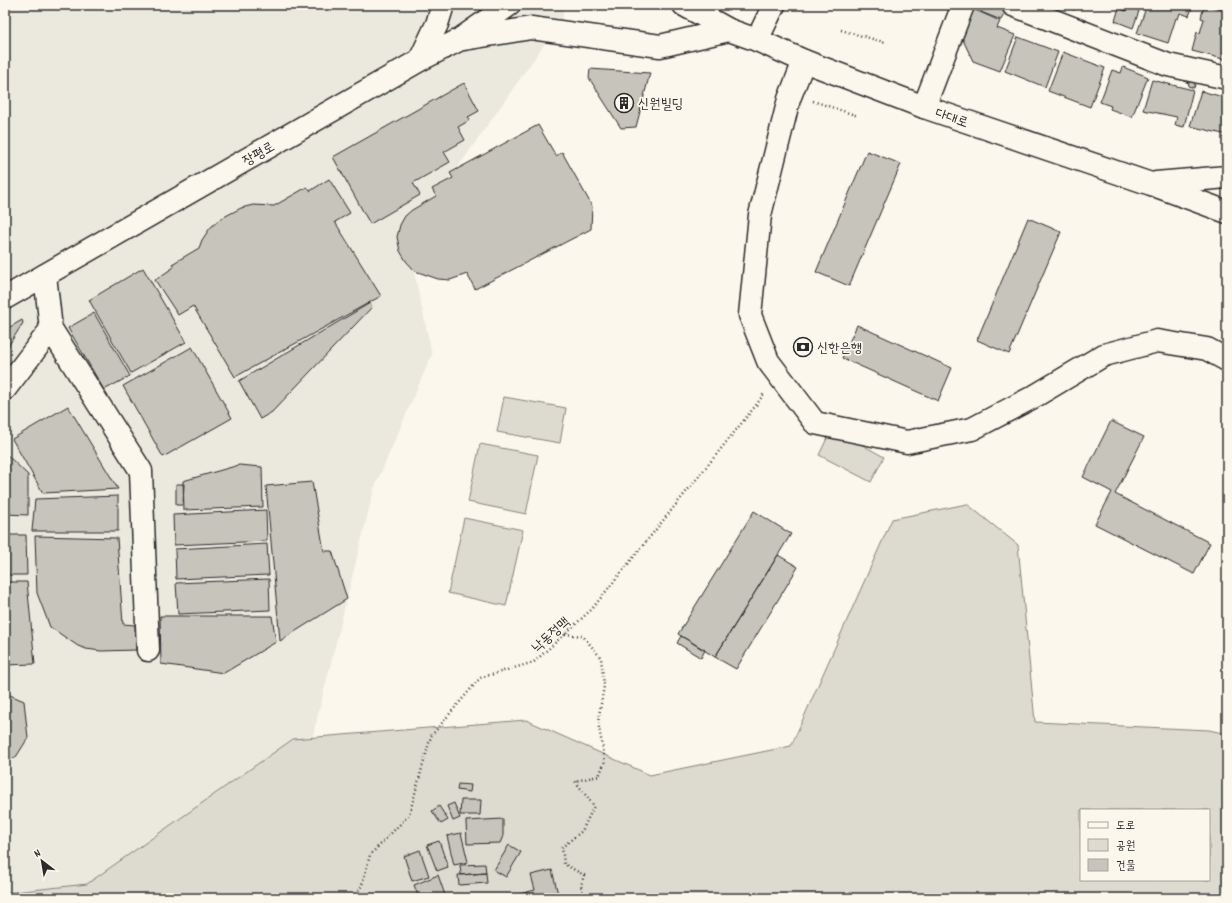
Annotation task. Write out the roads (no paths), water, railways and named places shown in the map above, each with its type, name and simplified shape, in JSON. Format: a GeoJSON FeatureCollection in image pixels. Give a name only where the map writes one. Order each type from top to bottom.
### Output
{"type":"FeatureCollection","features":[{"type":"Feature","properties":{"kind":"street"},"geometry":{"type":"LineString","coordinates":[[420,60],[437,24],[443,5]]}},
{"type":"Feature","properties":{"kind":"street","name":"장평로"},"geometry":{"type":"LineString","coordinates":[[5,298],[420,60],[459,40],[509,5]]}},
{"type":"Feature","properties":{"kind":"street","name":"다대로"},"geometry":{"type":"LineString","coordinates":[[684,5],[729,30],[757,40],[804,62],[924,107],[1151,184],[1227,212]]}},
{"type":"Feature","properties":{"kind":"street"},"geometry":{"type":"LineString","coordinates":[[757,40],[774,5]]}},
{"type":"Feature","properties":{"kind":"street"},"geometry":{"type":"LineString","coordinates":[[924,107],[963,5]]}},
{"type":"Feature","properties":{"kind":"street"},"geometry":{"type":"LineString","coordinates":[[1013,5],[1168,65],[1227,78]]}},
{"type":"Feature","properties":{"kind":"street"},"geometry":{"type":"LineString","coordinates":[[459,40],[531,28],[660,46],[729,30]]}},
{"type":"Feature","properties":{"kind":"street"},"geometry":{"type":"LineString","coordinates":[[804,62],[789,99],[760,215],[750,314],[768,361],[815,423],[907,442],[972,429],[1035,396],[1104,355],[1157,341],[1207,349],[1227,360]]}},
{"type":"Feature","properties":{"kind":"street"},"geometry":{"type":"LineString","coordinates":[[1151,184],[1227,177]]}},
{"type":"Feature","properties":{"kind":"street"},"geometry":{"type":"LineString","coordinates":[[45,275],[51,329],[141,471],[148,650]]}},
{"type":"Feature","properties":{"kind":"street"},"geometry":{"type":"LineString","coordinates":[[5,389],[51,329]]}},
{"type":"Feature","properties":{"kind":"place","name":"신원빌딩"},"geometry":{"type":"Point","coordinates":[624,103]}},
{"type":"Feature","properties":{"kind":"place","name":"신한은행"},"geometry":{"type":"Point","coordinates":[803,347]}}]}
